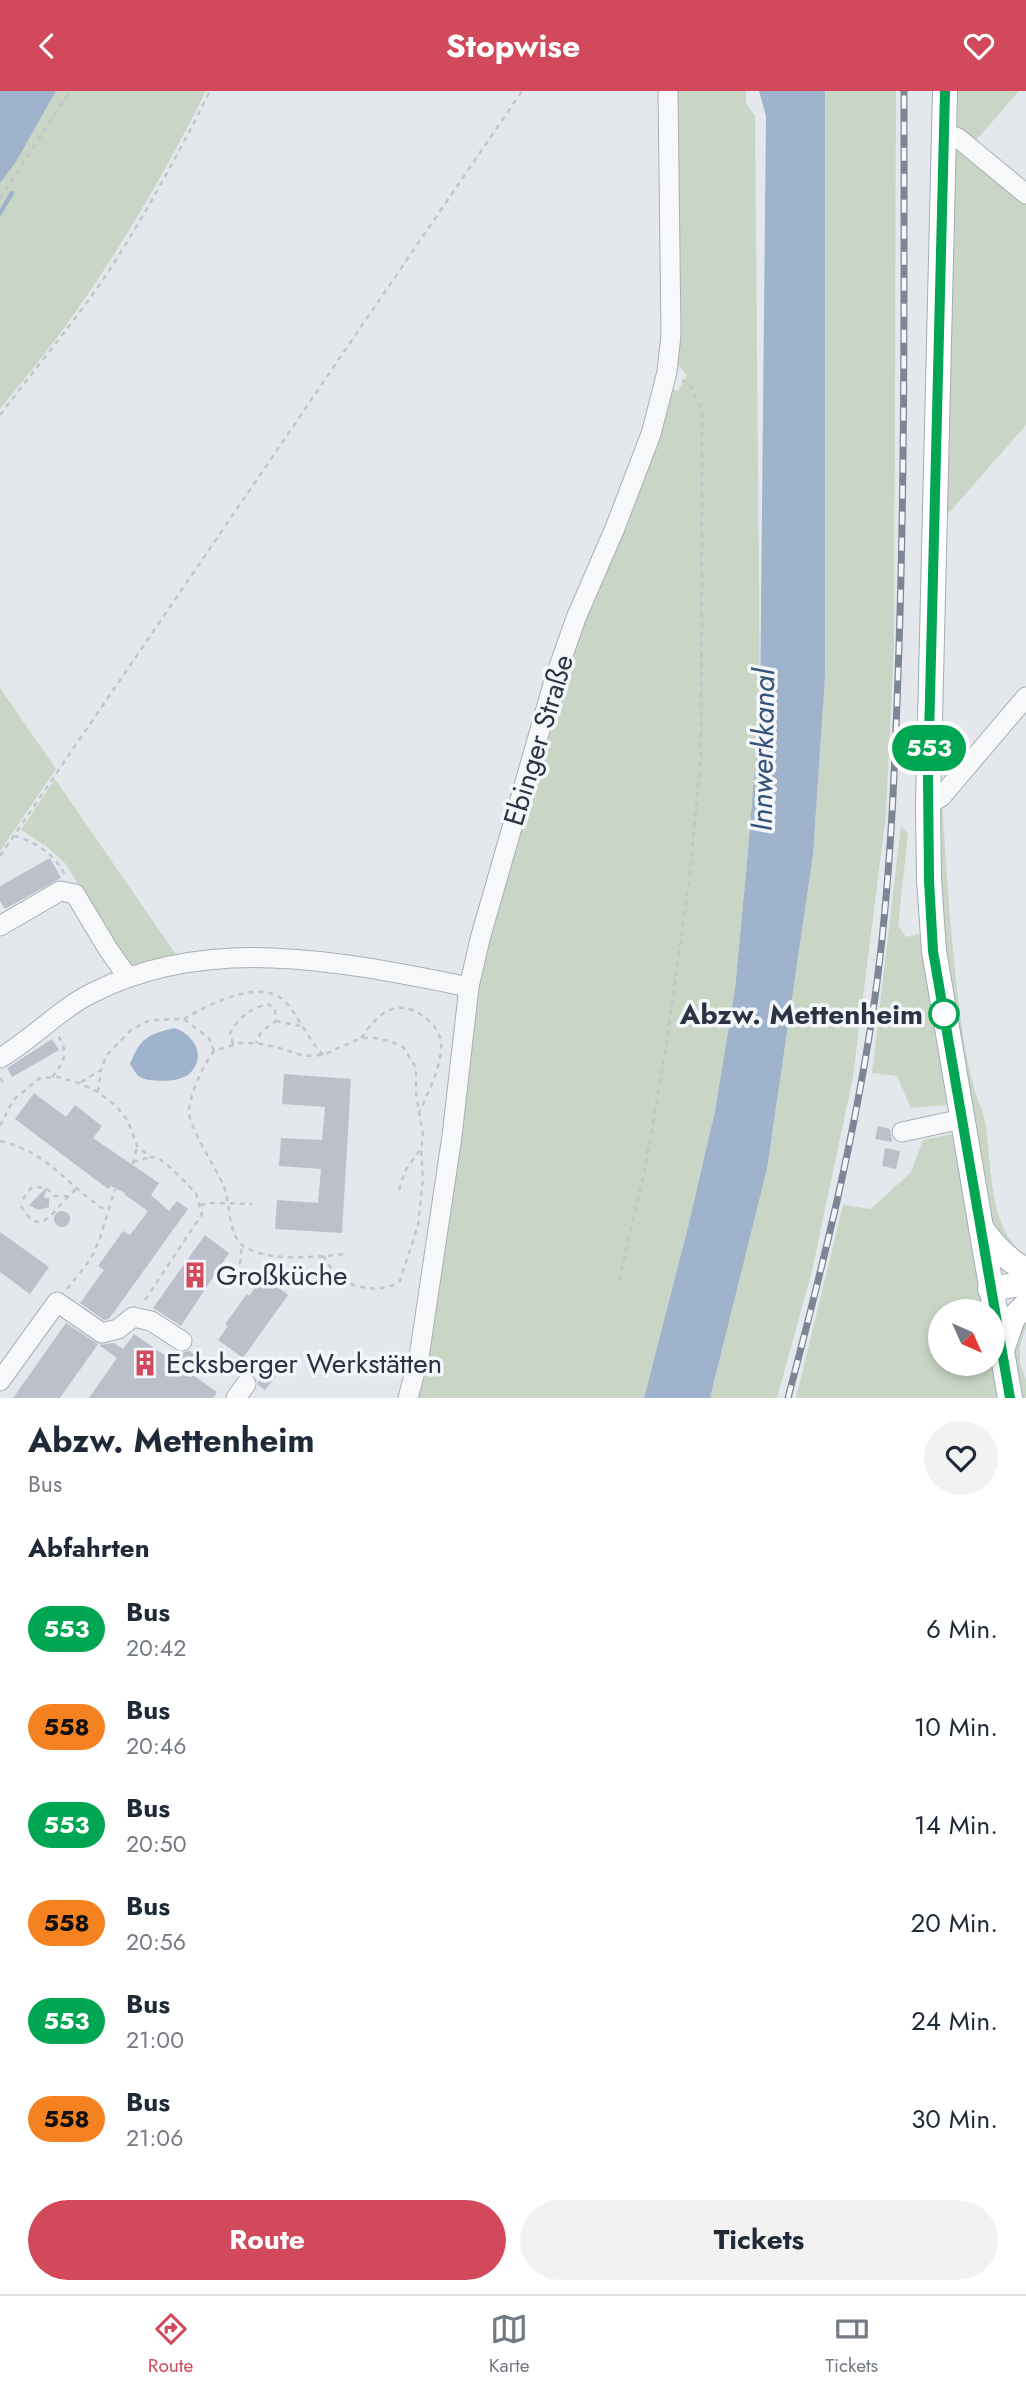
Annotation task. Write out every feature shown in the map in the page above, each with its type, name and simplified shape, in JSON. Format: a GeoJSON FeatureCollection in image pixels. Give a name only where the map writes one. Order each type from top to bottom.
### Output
{"type":"FeatureCollection","features":[{"type":"Feature","properties":{"kind":"main road"},"geometry":{"type":"LineString","coordinates":[[944,91],[928,805],[929,880],[933,951],[993,1299]]}},
{"type":"Feature","properties":{"kind":"main road"},"geometry":{"type":"LineString","coordinates":[[981,1227],[992,1243],[1016,1265],[1026,1270]]}},
{"type":"Feature","properties":{"kind":"main road"},"geometry":{"type":"LineString","coordinates":[[992,1296],[1026,1283]]}},
{"type":"Feature","properties":{"kind":"main road"},"geometry":{"type":"LineString","coordinates":[[992,1296],[1026,1303],[1013,1318],[1005,1342]]}},
{"type":"Feature","properties":{"kind":"main road"},"geometry":{"type":"LineString","coordinates":[[1005,1368],[1009,1391]]}},
{"type":"Feature","properties":{"kind":"street","name":"Ebinger Straße"},"geometry":{"type":"LineString","coordinates":[[408,1398],[421,1345],[452,1136],[469,987],[480,939],[554,681],[576,618],[635,478],[651,434],[667,372],[671,335],[668,91]]}},
{"type":"Feature","properties":{"kind":"street"},"geometry":{"type":"LineString","coordinates":[[943,132],[958,138],[1026,194]]}},
{"type":"Feature","properties":{"kind":"street"},"geometry":{"type":"LineString","coordinates":[[928,805],[941,797],[1026,697]]}},
{"type":"Feature","properties":{"kind":"street"},"geometry":{"type":"LineString","coordinates":[[0,926],[60,891],[75,894],[127,976]]}},
{"type":"Feature","properties":{"kind":"street"},"geometry":{"type":"LineString","coordinates":[[1,1054],[90,994],[127,976],[180,964],[228,959],[300,958],[358,965],[469,987]]}},
{"type":"Feature","properties":{"kind":"street"},"geometry":{"type":"LineString","coordinates":[[902,1132],[962,1119]]}},
{"type":"Feature","properties":{"kind":"street"},"geometry":{"type":"LineString","coordinates":[[0,1381],[57,1302],[102,1333],[118,1329],[133,1317],[152,1321],[182,1341]]}},
{"type":"Feature","properties":{"kind":"street"},"geometry":{"type":"LineString","coordinates":[[236,1398],[246,1384],[249,1398]]}},
{"type":"Feature","properties":{"kind":"path"},"geometry":{"type":"LineString","coordinates":[[0,199],[70,91]]}},
{"type":"Feature","properties":{"kind":"path"},"geometry":{"type":"LineString","coordinates":[[0,415],[74,319],[118,256],[210,91]]}},
{"type":"Feature","properties":{"kind":"path"},"geometry":{"type":"LineString","coordinates":[[0,856],[522,91]]}},
{"type":"Feature","properties":{"kind":"path"},"geometry":{"type":"LineString","coordinates":[[619,1280],[645,1169],[666,1047],[689,881],[701,759],[702,410],[691,387],[667,372]]}},
{"type":"Feature","properties":{"kind":"path"},"geometry":{"type":"LineString","coordinates":[[14,836],[37,845],[50,854],[62,869],[75,894]]}},
{"type":"Feature","properties":{"kind":"path"},"geometry":{"type":"LineString","coordinates":[[98,1092],[106,1056],[132,1029],[150,1020],[184,1019],[214,1002],[257,992],[274,994],[287,1003],[323,1055]]}},
{"type":"Feature","properties":{"kind":"path"},"geometry":{"type":"LineString","coordinates":[[233,1044],[230,1033],[239,1019],[252,1008],[268,1005],[275,1009],[276,1021]]}},
{"type":"Feature","properties":{"kind":"path"},"geometry":{"type":"LineString","coordinates":[[345,1254],[304,1259],[249,1249],[237,1239],[230,1203],[215,1166],[190,1121],[189,1110],[200,1078],[214,1051],[233,1044],[256,1043],[304,1056],[323,1055],[361,1038],[372,1023],[388,1010],[399,1006],[419,1013],[434,1026],[441,1042],[433,1081],[419,1113]]}},
{"type":"Feature","properties":{"kind":"path"},"geometry":{"type":"LineString","coordinates":[[184,1019],[209,1038],[214,1051]]}},
{"type":"Feature","properties":{"kind":"path"},"geometry":{"type":"LineString","coordinates":[[48,1021],[64,1044],[65,1053],[60,1067],[52,1077]]}},
{"type":"Feature","properties":{"kind":"path"},"geometry":{"type":"LineString","coordinates":[[256,1043],[261,1032],[276,1021],[301,1026]]}},
{"type":"Feature","properties":{"kind":"path"},"geometry":{"type":"LineString","coordinates":[[323,1256],[338,1277],[349,1282],[366,1288],[394,1286],[400,1281],[418,1225],[422,1202],[423,1135],[415,1068],[403,1047],[390,1041],[361,1038]]}},
{"type":"Feature","properties":{"kind":"path"},"geometry":{"type":"LineString","coordinates":[[79,1083],[101,1070]]}},
{"type":"Feature","properties":{"kind":"path"},"geometry":{"type":"LineString","coordinates":[[0,1126],[13,1100],[40,1079],[58,1077],[79,1083],[98,1092],[116,1106],[128,1121],[136,1146],[133,1163],[121,1179]]}},
{"type":"Feature","properties":{"kind":"path"},"geometry":{"type":"LineString","coordinates":[[0,1141],[36,1154],[107,1211]]}},
{"type":"Feature","properties":{"kind":"path"},"geometry":{"type":"LineString","coordinates":[[133,1317],[202,1214],[196,1193],[170,1167],[136,1146]]}},
{"type":"Feature","properties":{"kind":"path"},"geometry":{"type":"LineString","coordinates":[[399,1190],[405,1171],[421,1148]]}},
{"type":"Feature","properties":{"kind":"path"},"geometry":{"type":"LineString","coordinates":[[133,1163],[150,1157]]}},
{"type":"Feature","properties":{"kind":"path"},"geometry":{"type":"LineString","coordinates":[[23,1199],[31,1188],[39,1187],[46,1187],[54,1196],[69,1196]]}},
{"type":"Feature","properties":{"kind":"path"},"geometry":{"type":"LineString","coordinates":[[21,1206],[30,1218],[37,1222],[45,1221],[54,1215],[77,1188]]}},
{"type":"Feature","properties":{"kind":"path"},"geometry":{"type":"LineString","coordinates":[[57,1302],[90,1260],[99,1241],[115,1189]]}},
{"type":"Feature","properties":{"kind":"path"},"geometry":{"type":"LineString","coordinates":[[200,1205],[252,1204]]}},
{"type":"Feature","properties":{"kind":"path"},"geometry":{"type":"LineString","coordinates":[[240,1264],[242,1245]]}},
{"type":"Feature","properties":{"kind":"green space"},"geometry":{"type":"Polygon","coordinates":[[[56,91],[206,91],[173,155],[98,279],[57,338],[0,409],[0,183],[16,162],[56,91]]]}},
{"type":"Feature","properties":{"kind":"green space"},"geometry":{"type":"Polygon","coordinates":[[[675,91],[746,91],[746,103],[755,116],[760,706],[735,989],[715,1111],[644,1398],[414,1398],[472,995],[559,684],[672,389],[678,391],[687,375],[676,363],[675,91]]]}},
{"type":"Feature","properties":{"kind":"green space"},"geometry":{"type":"Polygon","coordinates":[[[825,91],[896,91],[894,646],[886,814],[853,1077],[812,1271],[777,1398],[710,1398],[767,1169],[813,855],[825,677],[825,91]]]}},
{"type":"Feature","properties":{"kind":"green space"},"geometry":{"type":"Polygon","coordinates":[[[953,91],[1019,91],[970,147],[952,121],[953,91]]]}},
{"type":"Feature","properties":{"kind":"green space"},"geometry":{"type":"Polygon","coordinates":[[[951,141],[1026,200],[1026,425],[940,523],[951,141]]]}},
{"type":"Feature","properties":{"kind":"green space"},"geometry":{"type":"Polygon","coordinates":[[[0,688],[56,769],[0,851],[0,688]]]}},
{"type":"Feature","properties":{"kind":"green space"},"geometry":{"type":"Polygon","coordinates":[[[55,779],[179,959],[132,971],[65,863],[46,846],[21,830],[55,779]]]}},
{"type":"Feature","properties":{"kind":"green space"},"geometry":{"type":"Polygon","coordinates":[[[942,802],[953,948],[965,1049],[984,1117],[993,1192],[998,1211],[1013,1244],[1026,1255],[1026,1266],[993,1232],[942,950],[936,813],[942,802]]]}},
{"type":"Feature","properties":{"kind":"green space"},"geometry":{"type":"Polygon","coordinates":[[[901,826],[908,834],[898,925],[906,937],[923,933],[927,981],[947,1105],[911,1108],[897,1076],[872,1073],[901,826]]]}},
{"type":"Feature","properties":{"kind":"green space"},"geometry":{"type":"Polygon","coordinates":[[[952,1134],[983,1299],[928,1299],[928,1376],[995,1376],[999,1398],[796,1398],[843,1205],[871,1209],[911,1172],[923,1140],[952,1134]]]}},
{"type":"Feature","properties":{"kind":"green space"},"geometry":{"type":"Polygon","coordinates":[[[1026,1312],[1026,1327],[1020,1346],[1020,1363],[1026,1380],[1026,1398],[1022,1398],[1013,1354],[1016,1333],[1026,1312]]]}},
{"type":"Feature","properties":{"kind":"water"},"geometry":{"type":"Polygon","coordinates":[[[0,91],[56,91],[16,162],[0,183],[0,91]]]}},
{"type":"Feature","properties":{"kind":"water","name":"Innwerkkanal"},"geometry":{"type":"Polygon","coordinates":[[[759,91],[825,91],[825,677],[813,855],[767,1169],[710,1398],[644,1398],[715,1111],[735,989],[747,862],[760,706],[766,116],[759,91]]]}},
{"type":"Feature","properties":{"kind":"water"},"geometry":{"type":"Polygon","coordinates":[[[174,1028],[193,1041],[198,1054],[195,1067],[185,1077],[173,1080],[151,1080],[139,1076],[130,1064],[141,1043],[157,1033],[174,1028]]]}},
{"type":"Feature","properties":{"kind":"building"},"geometry":{"type":"Polygon","coordinates":[[[50,858],[61,878],[5,909],[0,901],[0,886],[50,858]]]}},
{"type":"Feature","properties":{"kind":"building"},"geometry":{"type":"Polygon","coordinates":[[[52,1039],[59,1050],[12,1077],[7,1068],[52,1039]]]}},
{"type":"Feature","properties":{"kind":"building"},"geometry":{"type":"Polygon","coordinates":[[[284,1074],[351,1079],[342,1233],[275,1229],[277,1200],[318,1203],[321,1169],[279,1166],[281,1138],[322,1140],[325,1107],[282,1104],[284,1074]]]}},
{"type":"Feature","properties":{"kind":"building"},"geometry":{"type":"Polygon","coordinates":[[[34,1093],[66,1117],[75,1105],[102,1126],[93,1138],[159,1183],[151,1195],[169,1211],[177,1201],[188,1209],[109,1319],[104,1320],[80,1303],[104,1270],[98,1266],[123,1231],[130,1235],[148,1211],[125,1193],[111,1186],[108,1189],[15,1119],[34,1093]]]}},
{"type":"Feature","properties":{"kind":"building"},"geometry":{"type":"Polygon","coordinates":[[[878,1126],[890,1129],[892,1142],[875,1139],[878,1126]]]}},
{"type":"Feature","properties":{"kind":"building"},"geometry":{"type":"Polygon","coordinates":[[[885,1148],[900,1151],[896,1169],[882,1166],[885,1148]]]}},
{"type":"Feature","properties":{"kind":"building"},"geometry":{"type":"Polygon","coordinates":[[[47,1187],[44,1198],[49,1198],[49,1207],[38,1210],[29,1205],[47,1187]]]}},
{"type":"Feature","properties":{"kind":"building"},"geometry":{"type":"Polygon","coordinates":[[[62,1211],[70,1219],[62,1227],[54,1219],[62,1211]]]}},
{"type":"Feature","properties":{"kind":"building"},"geometry":{"type":"Polygon","coordinates":[[[0,1232],[49,1267],[30,1294],[0,1272],[0,1232]]]}},
{"type":"Feature","properties":{"kind":"building","name":"Großküche"},"geometry":{"type":"Polygon","coordinates":[[[205,1235],[229,1253],[181,1326],[153,1308],[205,1235]]]}},
{"type":"Feature","properties":{"kind":"building"},"geometry":{"type":"Polygon","coordinates":[[[263,1276],[288,1295],[243,1358],[218,1340],[228,1326],[225,1324],[263,1276]]]}},
{"type":"Feature","properties":{"kind":"building","name":"Ecksberger Werkstätten"},"geometry":{"type":"Polygon","coordinates":[[[66,1323],[98,1344],[60,1398],[13,1398],[66,1323]]]}},
{"type":"Feature","properties":{"kind":"building","name":"Ecksberger Werkstätten"},"geometry":{"type":"Polygon","coordinates":[[[134,1334],[170,1359],[176,1351],[189,1351],[194,1354],[183,1368],[217,1392],[213,1398],[89,1398],[117,1358],[99,1345],[114,1343],[123,1349],[134,1334]]]}},
{"type":"Feature","properties":{"kind":"building"},"geometry":{"type":"Polygon","coordinates":[[[266,1369],[276,1376],[265,1390],[258,1385],[258,1381],[266,1369]]]}},
{"type":"Feature","properties":{"kind":"waterway"},"geometry":{"type":"LineString","coordinates":[[0,213],[12,193]]}},
{"type":"Feature","properties":{"kind":"railway"},"geometry":{"type":"LineString","coordinates":[[788,1398],[826,1249],[858,1098],[875,997],[889,866],[901,578],[904,91]]}},
{"type":"Feature","properties":{"kind":"bus line","name":"553"},"geometry":{"type":"LineString","coordinates":[[945,91],[928,778],[929,880],[933,951],[1010,1398]]}},
{"type":"Feature","properties":{"kind":"place","name":"Abzw. Mettenheim"},"geometry":{"type":"Point","coordinates":[944,1014]}},
{"type":"Feature","properties":{"kind":"place","name":"Großküche"},"geometry":{"type":"Point","coordinates":[195,1275]}},
{"type":"Feature","properties":{"kind":"place","name":"Ecksberger Werkstätten"},"geometry":{"type":"Point","coordinates":[145,1363]}}]}
